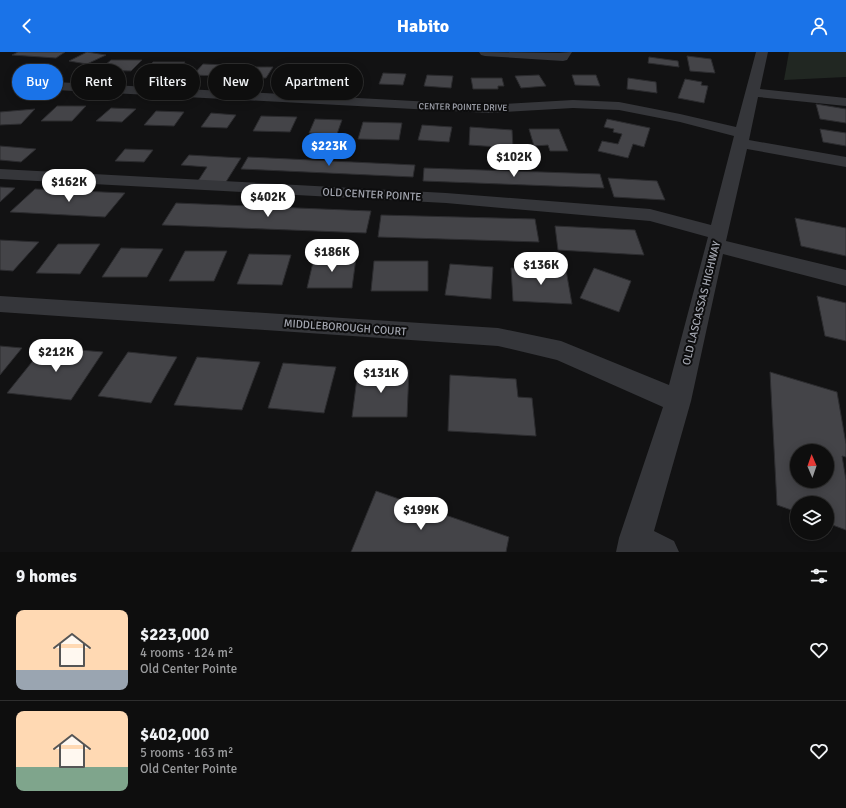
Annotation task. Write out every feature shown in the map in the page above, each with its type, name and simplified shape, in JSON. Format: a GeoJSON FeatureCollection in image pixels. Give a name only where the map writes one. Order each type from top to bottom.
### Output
{"type":"FeatureCollection","features":[{"type":"Feature","properties":{"kind":"street"},"geometry":{"type":"LineString","coordinates":[[485,52],[563,57],[566,52]]}},
{"type":"Feature","properties":{"kind":"street","name":"OLD LASCASSAS HIGHWAY"},"geometry":{"type":"LineString","coordinates":[[633,545],[678,401],[762,52]]}},
{"type":"Feature","properties":{"kind":"street","name":"CENTER POINTE DRIVE"},"geometry":{"type":"LineString","coordinates":[[63,86],[489,109],[573,104],[619,106],[680,118],[741,138],[846,162]]}},
{"type":"Feature","properties":{"kind":"street"},"geometry":{"type":"LineString","coordinates":[[752,92],[846,102]]}},
{"type":"Feature","properties":{"kind":"street","name":"OLD CENTER POINTE"},"geometry":{"type":"LineString","coordinates":[[0,174],[446,198],[650,215],[717,239],[846,278]]}},
{"type":"Feature","properties":{"kind":"street","name":"MIDDLEBOROUGH COURT"},"geometry":{"type":"LineString","coordinates":[[0,304],[498,337],[561,351],[678,401]]}},
{"type":"Feature","properties":{"kind":"street"},"geometry":{"type":"LineString","coordinates":[[633,545],[663,552]]}},
{"type":"Feature","properties":{"kind":"shaded area"},"geometry":{"type":"Polygon","coordinates":[[[789,52],[846,52],[846,77],[784,80],[789,52]]]}},
{"type":"Feature","properties":{"kind":"building"},"geometry":{"type":"Polygon","coordinates":[[[18,52],[65,52],[56,58],[12,55],[18,52]]]}},
{"type":"Feature","properties":{"kind":"building"},"geometry":{"type":"Polygon","coordinates":[[[87,52],[106,55],[87,64],[69,61],[87,52]]]}},
{"type":"Feature","properties":{"kind":"building"},"geometry":{"type":"Polygon","coordinates":[[[687,56],[711,59],[715,73],[690,71],[687,56]]]}},
{"type":"Feature","properties":{"kind":"building"},"geometry":{"type":"Polygon","coordinates":[[[649,57],[678,61],[679,67],[648,63],[649,57]]]}},
{"type":"Feature","properties":{"kind":"building"},"geometry":{"type":"Polygon","coordinates":[[[111,60],[142,60],[138,64],[134,64],[134,68],[131,71],[126,71],[126,64],[106,64],[111,60]]]}},
{"type":"Feature","properties":{"kind":"building"},"geometry":{"type":"Polygon","coordinates":[[[153,62],[185,62],[183,64],[151,64],[153,62]]]}},
{"type":"Feature","properties":{"kind":"building"},"geometry":{"type":"Polygon","coordinates":[[[203,64],[208,64],[208,76],[200,75],[200,67],[203,64]]]}},
{"type":"Feature","properties":{"kind":"building"},"geometry":{"type":"Polygon","coordinates":[[[263,67],[271,67],[271,70],[266,78],[263,78],[263,67]]]}},
{"type":"Feature","properties":{"kind":"building"},"geometry":{"type":"Polygon","coordinates":[[[383,73],[406,74],[403,85],[379,84],[383,73]]]}},
{"type":"Feature","properties":{"kind":"building"},"geometry":{"type":"Polygon","coordinates":[[[427,75],[453,76],[451,88],[424,86],[427,75]]]}},
{"type":"Feature","properties":{"kind":"building"},"geometry":{"type":"Polygon","coordinates":[[[539,75],[546,86],[521,88],[515,76],[539,75]]]}},
{"type":"Feature","properties":{"kind":"building"},"geometry":{"type":"Polygon","coordinates":[[[572,75],[596,75],[600,86],[575,85],[572,75]]]}},
{"type":"Feature","properties":{"kind":"building"},"geometry":{"type":"Polygon","coordinates":[[[471,78],[502,78],[504,86],[498,86],[498,89],[473,89],[471,78]]]}},
{"type":"Feature","properties":{"kind":"building"},"geometry":{"type":"Polygon","coordinates":[[[628,78],[656,82],[657,93],[627,89],[628,78]]]}},
{"type":"Feature","properties":{"kind":"building"},"geometry":{"type":"Polygon","coordinates":[[[685,79],[702,82],[701,85],[708,86],[704,103],[678,98],[685,79]]]}},
{"type":"Feature","properties":{"kind":"building"},"geometry":{"type":"Polygon","coordinates":[[[816,104],[846,109],[846,123],[820,119],[816,104]]]}},
{"type":"Feature","properties":{"kind":"building"},"geometry":{"type":"Polygon","coordinates":[[[57,106],[86,106],[72,121],[41,121],[57,106]]]}},
{"type":"Feature","properties":{"kind":"building"},"geometry":{"type":"Polygon","coordinates":[[[111,108],[136,109],[122,122],[96,121],[111,108]]]}},
{"type":"Feature","properties":{"kind":"building"},"geometry":{"type":"Polygon","coordinates":[[[35,109],[21,124],[0,125],[0,112],[35,109]]]}},
{"type":"Feature","properties":{"kind":"building"},"geometry":{"type":"Polygon","coordinates":[[[156,111],[184,112],[174,126],[144,125],[156,111]]]}},
{"type":"Feature","properties":{"kind":"building"},"geometry":{"type":"Polygon","coordinates":[[[211,113],[236,115],[227,128],[201,127],[211,113]]]}},
{"type":"Feature","properties":{"kind":"building"},"geometry":{"type":"Polygon","coordinates":[[[261,116],[297,117],[290,132],[253,131],[261,116]]]}},
{"type":"Feature","properties":{"kind":"building"},"geometry":{"type":"Polygon","coordinates":[[[315,119],[342,120],[337,134],[309,133],[315,119]]]}},
{"type":"Feature","properties":{"kind":"building"},"geometry":{"type":"Polygon","coordinates":[[[607,119],[650,128],[644,147],[633,144],[628,158],[598,151],[602,141],[618,144],[622,134],[613,132],[614,129],[604,127],[607,119]]]}},
{"type":"Feature","properties":{"kind":"building"},"geometry":{"type":"Polygon","coordinates":[[[363,122],[402,123],[399,140],[358,139],[363,122]]]}},
{"type":"Feature","properties":{"kind":"building"},"geometry":{"type":"Polygon","coordinates":[[[422,125],[452,127],[449,142],[418,140],[422,125]]]}},
{"type":"Feature","properties":{"kind":"building"},"geometry":{"type":"Polygon","coordinates":[[[470,127],[512,130],[513,148],[469,145],[470,127]]]}},
{"type":"Feature","properties":{"kind":"building"},"geometry":{"type":"Polygon","coordinates":[[[529,129],[559,129],[568,151],[550,151],[548,145],[534,146],[529,129]]]}},
{"type":"Feature","properties":{"kind":"building"},"geometry":{"type":"Polygon","coordinates":[[[820,129],[846,133],[846,146],[823,142],[820,129]]]}},
{"type":"Feature","properties":{"kind":"building"},"geometry":{"type":"Polygon","coordinates":[[[0,146],[36,149],[21,162],[0,160],[0,146]]]}},
{"type":"Feature","properties":{"kind":"building"},"geometry":{"type":"Polygon","coordinates":[[[125,149],[153,150],[144,162],[115,161],[125,149]]]}},
{"type":"Feature","properties":{"kind":"building"},"geometry":{"type":"Polygon","coordinates":[[[189,155],[241,158],[224,185],[196,184],[207,167],[181,165],[189,155]]]}},
{"type":"Feature","properties":{"kind":"building"},"geometry":{"type":"Polygon","coordinates":[[[248,157],[415,165],[413,177],[241,169],[248,157]]]}},
{"type":"Feature","properties":{"kind":"building"},"geometry":{"type":"Polygon","coordinates":[[[424,168],[600,174],[604,188],[423,181],[424,168]]]}},
{"type":"Feature","properties":{"kind":"building"},"geometry":{"type":"Polygon","coordinates":[[[608,178],[657,181],[665,200],[614,197],[608,178]]]}},
{"type":"Feature","properties":{"kind":"building"},"geometry":{"type":"Polygon","coordinates":[[[0,187],[15,188],[0,202],[0,187]]]}},
{"type":"Feature","properties":{"kind":"building"},"geometry":{"type":"Polygon","coordinates":[[[35,189],[125,193],[105,217],[10,212],[35,189]]]}},
{"type":"Feature","properties":{"kind":"building"},"geometry":{"type":"Polygon","coordinates":[[[176,203],[371,211],[366,233],[162,225],[176,203]]]}},
{"type":"Feature","properties":{"kind":"building"},"geometry":{"type":"Polygon","coordinates":[[[381,215],[535,219],[539,242],[378,237],[381,215]]]}},
{"type":"Feature","properties":{"kind":"building"},"geometry":{"type":"Polygon","coordinates":[[[795,218],[846,228],[846,256],[801,246],[795,218]]]}},
{"type":"Feature","properties":{"kind":"building"},"geometry":{"type":"Polygon","coordinates":[[[555,226],[635,230],[644,255],[558,250],[555,226]]]}},
{"type":"Feature","properties":{"kind":"building"},"geometry":{"type":"Polygon","coordinates":[[[0,240],[39,242],[13,271],[0,270],[0,240]]]}},
{"type":"Feature","properties":{"kind":"building"},"geometry":{"type":"Polygon","coordinates":[[[58,244],[100,244],[80,274],[36,273],[58,244]]]}},
{"type":"Feature","properties":{"kind":"building"},"geometry":{"type":"Polygon","coordinates":[[[121,248],[163,249],[147,277],[102,277],[121,248]]]}},
{"type":"Feature","properties":{"kind":"building"},"geometry":{"type":"Polygon","coordinates":[[[185,251],[227,251],[214,281],[169,281],[185,251]]]}},
{"type":"Feature","properties":{"kind":"building"},"geometry":{"type":"Polygon","coordinates":[[[249,254],[291,255],[282,285],[237,284],[249,254]]]}},
{"type":"Feature","properties":{"kind":"building"},"geometry":{"type":"Polygon","coordinates":[[[314,258],[356,258],[352,288],[307,288],[314,258]]]}},
{"type":"Feature","properties":{"kind":"building"},"geometry":{"type":"Polygon","coordinates":[[[374,261],[428,261],[428,291],[371,291],[374,261]]]}},
{"type":"Feature","properties":{"kind":"building"},"geometry":{"type":"Polygon","coordinates":[[[450,264],[493,267],[491,299],[445,295],[450,264]]]}},
{"type":"Feature","properties":{"kind":"building"},"geometry":{"type":"Polygon","coordinates":[[[511,268],[566,270],[572,304],[513,301],[511,268]]]}},
{"type":"Feature","properties":{"kind":"building"},"geometry":{"type":"Polygon","coordinates":[[[594,268],[631,281],[619,312],[580,298],[594,268]]]}},
{"type":"Feature","properties":{"kind":"building"},"geometry":{"type":"Polygon","coordinates":[[[817,296],[846,303],[846,341],[825,336],[817,296]]]}},
{"type":"Feature","properties":{"kind":"building"},"geometry":{"type":"Polygon","coordinates":[[[0,346],[22,348],[0,375],[0,346]]]}},
{"type":"Feature","properties":{"kind":"building"},"geometry":{"type":"Polygon","coordinates":[[[44,347],[103,352],[71,400],[7,393],[44,347]]]}},
{"type":"Feature","properties":{"kind":"building"},"geometry":{"type":"Polygon","coordinates":[[[128,352],[177,357],[151,403],[98,396],[128,352]]]}},
{"type":"Feature","properties":{"kind":"building"},"geometry":{"type":"Polygon","coordinates":[[[197,357],[260,362],[242,410],[174,405],[197,357]]]}},
{"type":"Feature","properties":{"kind":"building"},"geometry":{"type":"Polygon","coordinates":[[[283,363],[336,367],[324,413],[268,408],[283,363]]]}},
{"type":"Feature","properties":{"kind":"building"},"geometry":{"type":"Polygon","coordinates":[[[358,370],[409,370],[407,417],[352,417],[358,370]]]}},
{"type":"Feature","properties":{"kind":"building"},"geometry":{"type":"Polygon","coordinates":[[[770,372],[837,392],[846,444],[846,457],[842,456],[846,480],[846,530],[834,526],[834,496],[790,496],[790,510],[777,505],[770,372]]]}},
{"type":"Feature","properties":{"kind":"building"},"geometry":{"type":"Polygon","coordinates":[[[450,375],[516,379],[518,397],[532,398],[536,436],[448,431],[450,375]]]}},
{"type":"Feature","properties":{"kind":"building"},"geometry":{"type":"Polygon","coordinates":[[[376,491],[509,537],[506,552],[351,552],[376,491]]]}}]}
